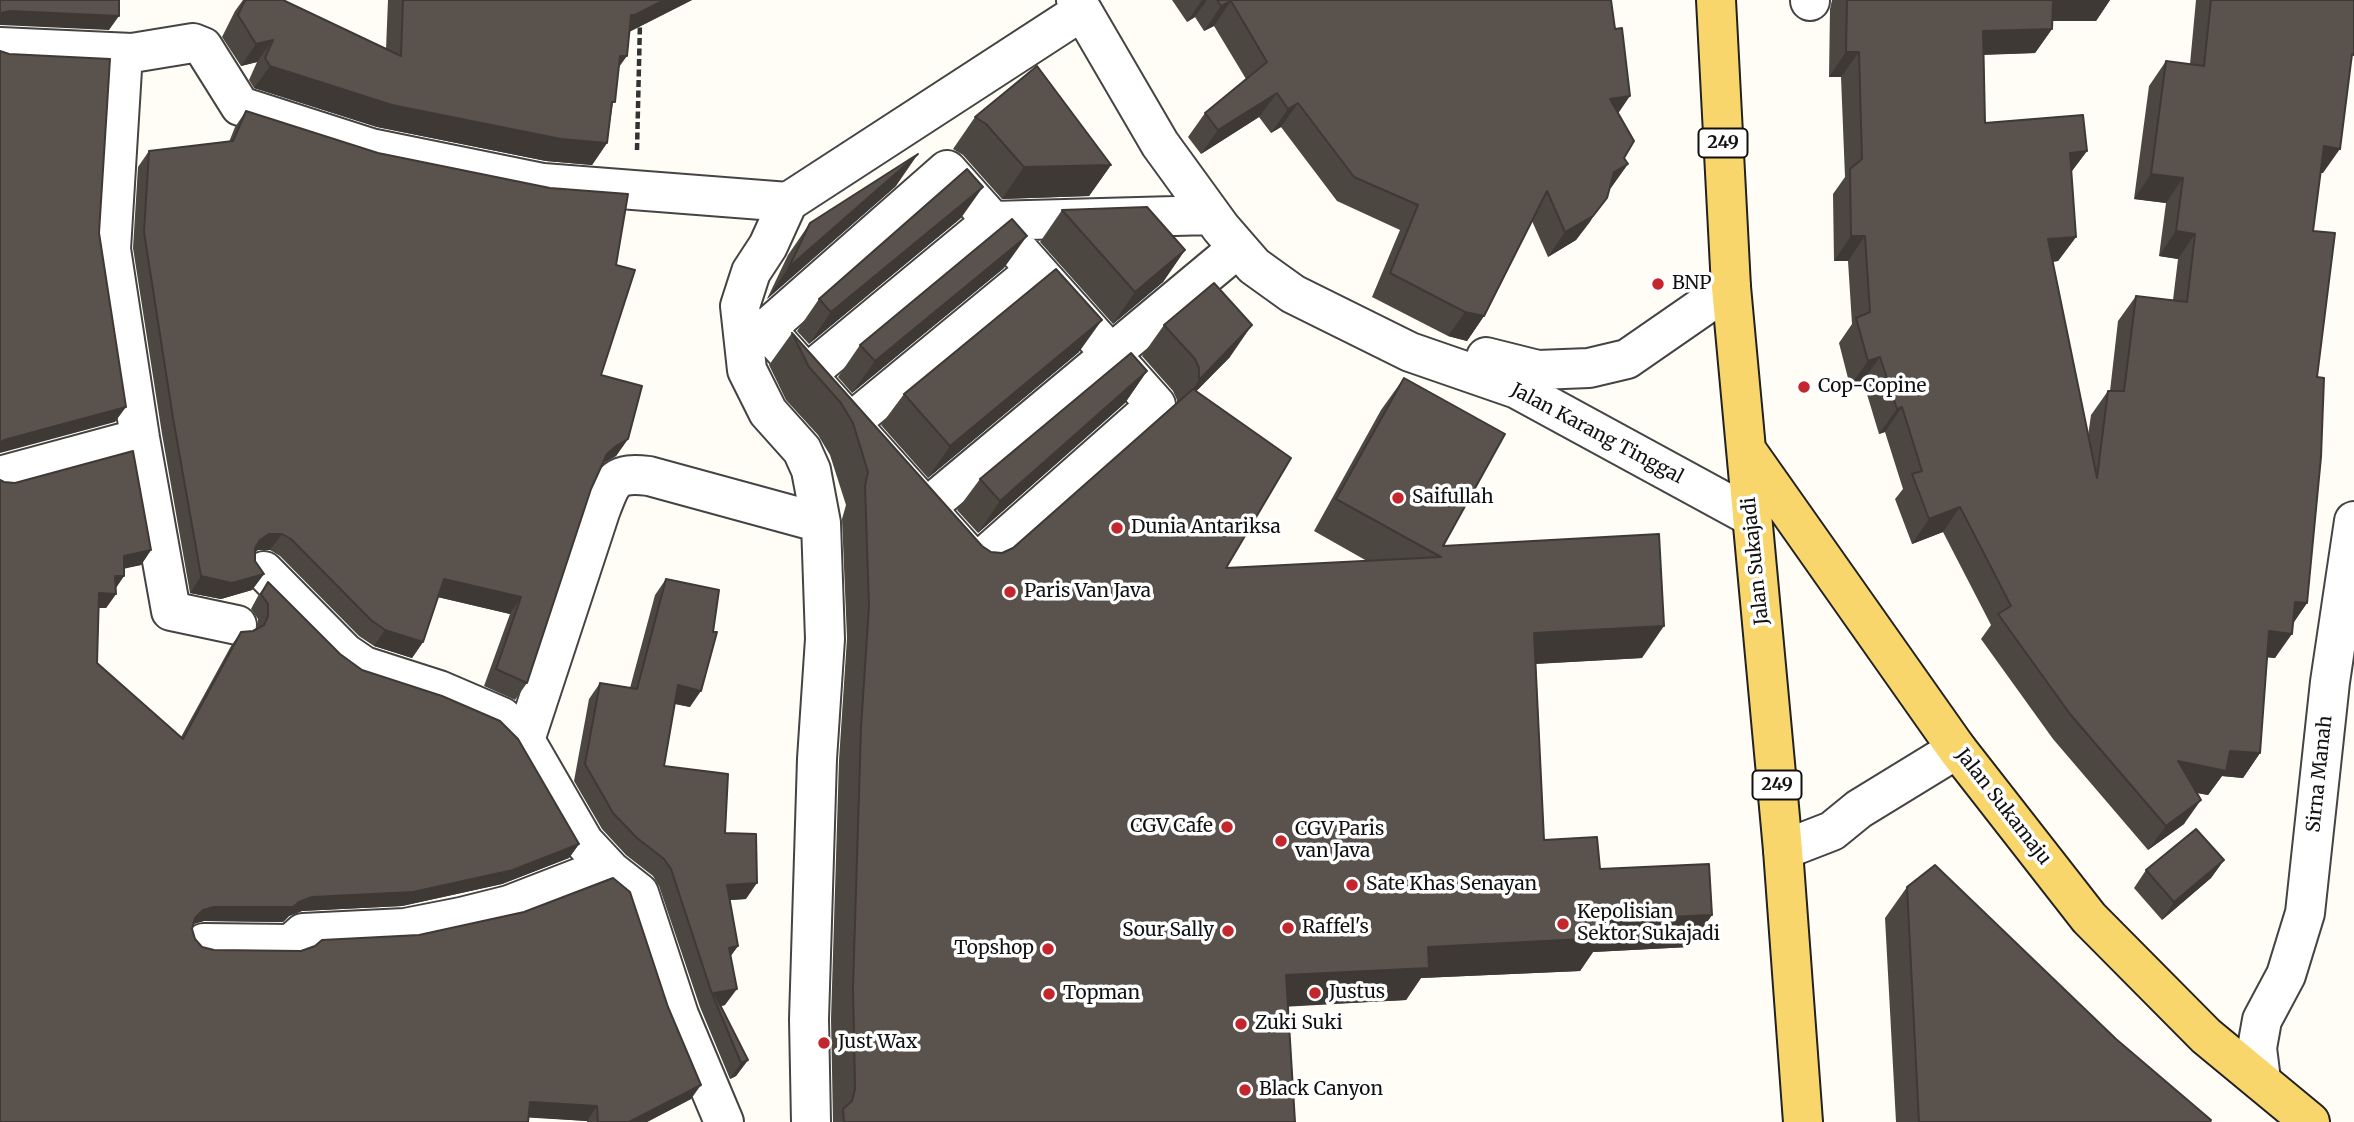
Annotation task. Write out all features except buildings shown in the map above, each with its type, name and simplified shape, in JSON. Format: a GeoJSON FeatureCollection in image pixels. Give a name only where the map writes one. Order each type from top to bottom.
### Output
{"type":"FeatureCollection","features":[{"type":"Feature","properties":{"kind":"main road","name":"Jalan Sukajadi"},"geometry":{"type":"LineString","coordinates":[[1716,0],[1731,287],[1783,850],[1803,1122]]}},
{"type":"Feature","properties":{"kind":"main road","name":"Jalan Sukamaju"},"geometry":{"type":"LineString","coordinates":[[1745,449],[1957,749],[2089,918],[2206,1036],[2310,1122]]}},
{"type":"Feature","properties":{"kind":"street","name":"Jalan Karang Tinggal"},"geometry":{"type":"LineString","coordinates":[[1079,5],[1160,144],[1211,215],[1254,266],[1293,294],[1410,352],[1517,389],[1752,517]]}},
{"type":"Feature","properties":{"kind":"street"},"geometry":{"type":"LineString","coordinates":[[811,1122],[809,1019],[817,759],[825,639],[821,523],[811,470],[802,450],[768,412],[747,370],[740,306],[751,272],[768,246],[788,202],[1079,5]]}},
{"type":"Feature","properties":{"kind":"street"},"geometry":{"type":"LineString","coordinates":[[0,47],[132,53],[193,43],[203,47],[240,106],[371,148],[543,183],[788,202]]}},
{"type":"Feature","properties":{"kind":"street"},"geometry":{"type":"LineString","coordinates":[[123,53],[111,249],[140,438],[171,611],[237,625]]}},
{"type":"Feature","properties":{"kind":"street"},"geometry":{"type":"LineString","coordinates":[[947,170],[992,221],[1156,405],[976,564],[766,329],[947,170]]}},
{"type":"Feature","properties":{"kind":"street"},"geometry":{"type":"LineString","coordinates":[[807,374],[992,221],[1211,215]]}},
{"type":"Feature","properties":{"kind":"street"},"geometry":{"type":"LineString","coordinates":[[926,508],[1238,248]]}},
{"type":"Feature","properties":{"kind":"street"},"geometry":{"type":"LineString","coordinates":[[850,423],[1036,270]]}},
{"type":"Feature","properties":{"kind":"street","name":"Jalan Karang Tinggal"},"geometry":{"type":"LineString","coordinates":[[1361,328],[1538,370],[1589,368],[1627,359],[1731,287]]}},
{"type":"Feature","properties":{"kind":"street"},"geometry":{"type":"LineString","coordinates":[[0,477],[140,438]]}},
{"type":"Feature","properties":{"kind":"street"},"geometry":{"type":"LineString","coordinates":[[525,740],[600,512],[608,490],[619,477],[628,474],[649,476],[821,523]]}},
{"type":"Feature","properties":{"kind":"street","name":"Sirna Manah"},"geometry":{"type":"LineString","coordinates":[[2261,1080],[2257,1048],[2262,1020],[2286,975],[2305,913],[2342,684],[2354,521]]}},
{"type":"Feature","properties":{"kind":"street"},"geometry":{"type":"LineString","coordinates":[[264,571],[345,653],[364,666],[439,690],[502,717],[525,740],[584,842],[607,867],[639,893],[679,1015],[724,1122]]}},
{"type":"Feature","properties":{"kind":"street"},"geometry":{"type":"LineString","coordinates":[[1783,850],[1832,831],[1859,809],[1957,749]]}},
{"type":"Feature","properties":{"kind":"street"},"geometry":{"type":"LineString","coordinates":[[204,943],[291,944],[303,933],[405,929],[509,905],[607,867]]}},
{"type":"Feature","properties":{"kind":"street"},"geometry":{"type":"LineString","coordinates":[[2206,1036],[2235,1032],[2262,1020]]}},
{"type":"Feature","properties":{"kind":"path"},"geometry":{"type":"LineString","coordinates":[[636,190],[640,13]]}},
{"type":"Feature","properties":{"kind":"place","name":"BNP"},"geometry":{"type":"Point","coordinates":[1658,284]}},
{"type":"Feature","properties":{"kind":"place","name":"Cop-Copine"},"geometry":{"type":"Point","coordinates":[1804,387]}},
{"type":"Feature","properties":{"kind":"place","name":"Saifullah"},"geometry":{"type":"Point","coordinates":[1398,498]}},
{"type":"Feature","properties":{"kind":"place","name":"Dunia Antariksa"},"geometry":{"type":"Point","coordinates":[1117,528]}},
{"type":"Feature","properties":{"kind":"place","name":"Paris Van Java"},"geometry":{"type":"Point","coordinates":[1010,592]}},
{"type":"Feature","properties":{"kind":"place","name":"CGV Cafe"},"geometry":{"type":"Point","coordinates":[1227,827]}},
{"type":"Feature","properties":{"kind":"place","name":"CGV Paris van Java"},"geometry":{"type":"Point","coordinates":[1281,841]}},
{"type":"Feature","properties":{"kind":"place","name":"Sate Khas Senayan"},"geometry":{"type":"Point","coordinates":[1352,885]}},
{"type":"Feature","properties":{"kind":"place","name":"Kepolisian Sektor Sukajadi"},"geometry":{"type":"Point","coordinates":[1563,924]}},
{"type":"Feature","properties":{"kind":"place","name":"Raffel's"},"geometry":{"type":"Point","coordinates":[1288,928]}},
{"type":"Feature","properties":{"kind":"place","name":"Sour Sally"},"geometry":{"type":"Point","coordinates":[1228,931]}},
{"type":"Feature","properties":{"kind":"place","name":"Topshop"},"geometry":{"type":"Point","coordinates":[1048,949]}},
{"type":"Feature","properties":{"kind":"place","name":"Justus"},"geometry":{"type":"Point","coordinates":[1315,993]}},
{"type":"Feature","properties":{"kind":"place","name":"Topman"},"geometry":{"type":"Point","coordinates":[1049,994]}},
{"type":"Feature","properties":{"kind":"place","name":"Zuki Suki"},"geometry":{"type":"Point","coordinates":[1241,1024]}},
{"type":"Feature","properties":{"kind":"place","name":"Just Wax"},"geometry":{"type":"Point","coordinates":[824,1043]}},
{"type":"Feature","properties":{"kind":"place","name":"Black Canyon"},"geometry":{"type":"Point","coordinates":[1245,1090]}}]}
